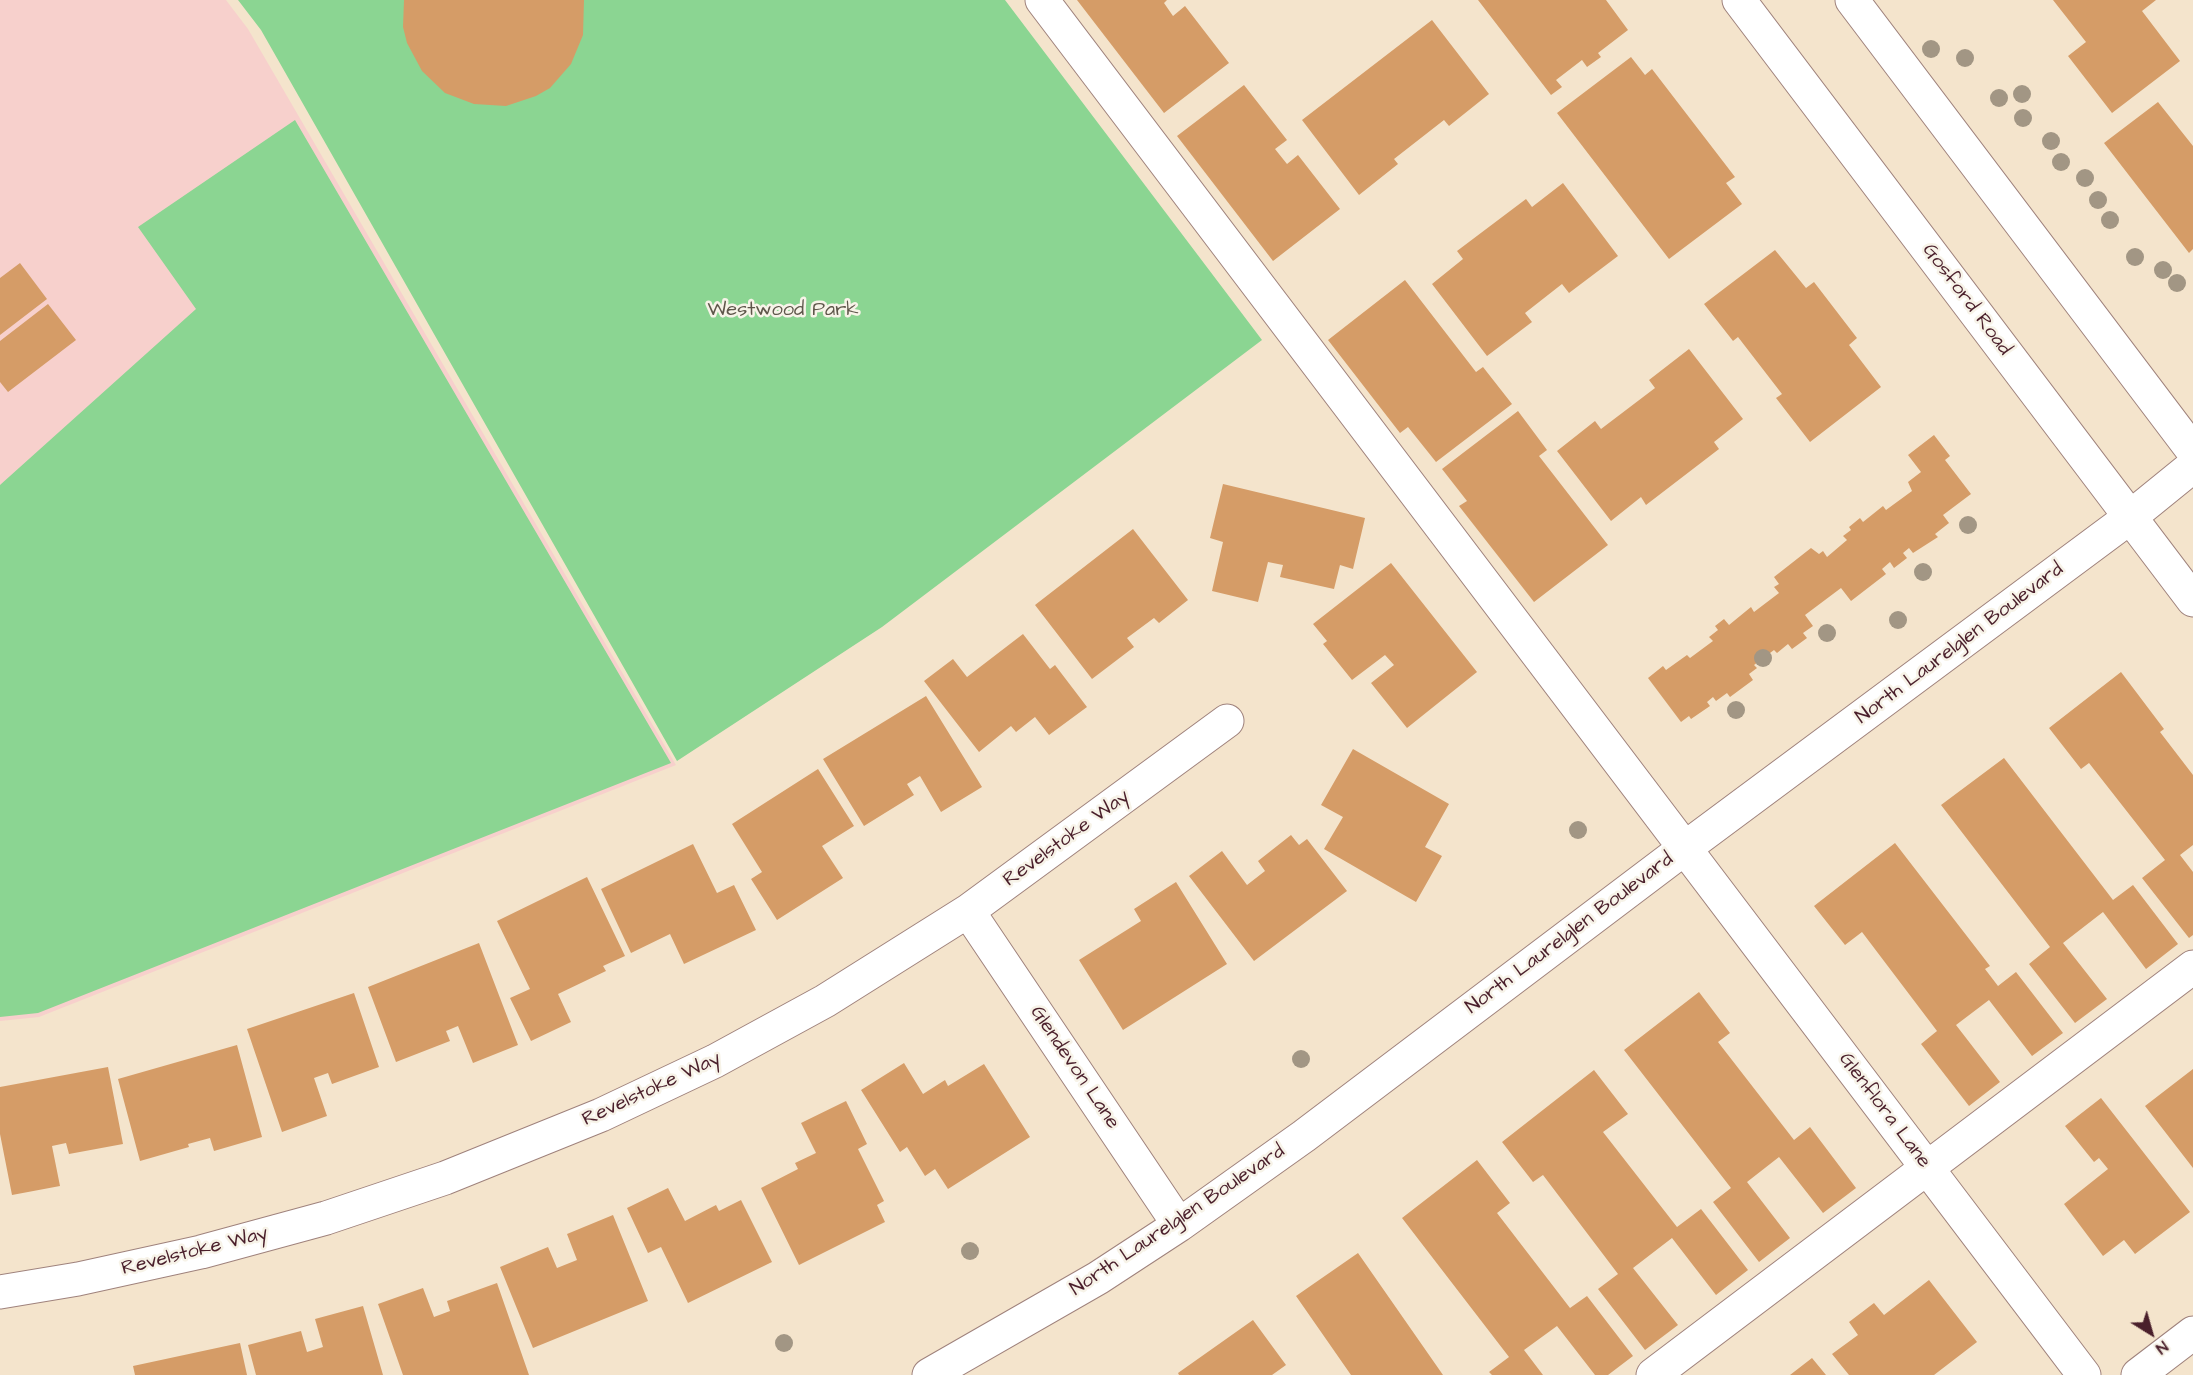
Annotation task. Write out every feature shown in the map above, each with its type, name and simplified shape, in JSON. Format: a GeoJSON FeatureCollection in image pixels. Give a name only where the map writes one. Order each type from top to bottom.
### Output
{"type":"FeatureCollection","features":[{"type":"Feature","properties":{"kind":"street","name":"Glenflora Lane"},"geometry":{"type":"LineString","coordinates":[[1042,0],[2084,1375]]}},
{"type":"Feature","properties":{"kind":"street","name":"Gosford Road"},"geometry":{"type":"LineString","coordinates":[[1739,0],[2193,600]]}},
{"type":"Feature","properties":{"kind":"street"},"geometry":{"type":"LineString","coordinates":[[1852,0],[2193,451]]}},
{"type":"Feature","properties":{"kind":"street","name":"North Laurelglen Boulevard"},"geometry":{"type":"LineString","coordinates":[[929,1375],[1098,1278],[1179,1225],[1304,1136],[1684,848],[2129,518],[2193,466]]}},
{"type":"Feature","properties":{"kind":"street","name":"Revelstoke Way"},"geometry":{"type":"LineString","coordinates":[[0,1292],[78,1279],[201,1252],[326,1218],[446,1178],[601,1115],[715,1061],[825,1001],[968,911],[1227,721]]}},
{"type":"Feature","properties":{"kind":"street","name":"Glendevon Lane"},"geometry":{"type":"LineString","coordinates":[[968,911],[1179,1225]]}},
{"type":"Feature","properties":{"kind":"street"},"geometry":{"type":"LineString","coordinates":[[1653,1375],[2193,967]]}},
{"type":"Feature","properties":{"kind":"street"},"geometry":{"type":"LineString","coordinates":[[2138,1375],[2193,1333]]}},
{"type":"Feature","properties":{"kind":"shaded area"},"geometry":{"type":"Polygon","coordinates":[[[0,0],[226,0],[248,29],[676,765],[39,1017],[0,1021],[0,0]]]}},
{"type":"Feature","properties":{"kind":"green space","name":"Westwood Park"},"geometry":{"type":"Polygon","coordinates":[[[238,0],[1005,0],[1262,340],[882,627],[677,761],[261,30],[238,0]]]}},
{"type":"Feature","properties":{"kind":"green space"},"geometry":{"type":"Polygon","coordinates":[[[295,120],[671,763],[38,1013],[0,1017],[0,485],[196,309],[138,227],[295,120]]]}},
{"type":"Feature","properties":{"kind":"building"},"geometry":{"type":"Polygon","coordinates":[[[404,0],[584,0],[583,35],[571,64],[550,88],[536,96],[506,106],[474,104],[445,93],[422,71],[407,43],[403,27],[404,0]]]}},
{"type":"Feature","properties":{"kind":"building"},"geometry":{"type":"Polygon","coordinates":[[[1077,0],[1167,0],[1164,3],[1173,16],[1185,6],[1229,63],[1164,113],[1077,0]]]}},
{"type":"Feature","properties":{"kind":"building"},"geometry":{"type":"Polygon","coordinates":[[[1478,0],[1606,0],[1628,30],[1598,53],[1601,57],[1587,67],[1582,60],[1556,80],[1562,87],[1551,95],[1478,0]]]}},
{"type":"Feature","properties":{"kind":"building"},"geometry":{"type":"Polygon","coordinates":[[[2053,0],[2156,0],[2142,11],[2180,61],[2112,113],[2068,56],[2086,42],[2053,0]]]}},
{"type":"Feature","properties":{"kind":"building"},"geometry":{"type":"Polygon","coordinates":[[[1432,20],[1489,94],[1449,126],[1444,120],[1394,159],[1398,164],[1359,195],[1302,120],[1432,20]]]}},
{"type":"Feature","properties":{"kind":"building"},"geometry":{"type":"Polygon","coordinates":[[[1631,57],[1645,75],[1652,69],[1735,177],[1726,183],[1742,204],[1669,259],[1557,113],[1631,57]]]}},
{"type":"Feature","properties":{"kind":"building"},"geometry":{"type":"Polygon","coordinates":[[[1244,85],[1287,140],[1275,149],[1287,164],[1298,155],[1340,209],[1273,261],[1177,136],[1244,85]]]}},
{"type":"Feature","properties":{"kind":"building"},"geometry":{"type":"Polygon","coordinates":[[[2158,102],[2193,146],[2193,249],[2189,253],[2104,143],[2158,102]]]}},
{"type":"Feature","properties":{"kind":"building"},"geometry":{"type":"Polygon","coordinates":[[[1563,183],[1618,256],[1569,293],[1562,284],[1525,313],[1532,322],[1487,356],[1432,284],[1463,259],[1457,251],[1526,199],[1532,207],[1563,183]]]}},
{"type":"Feature","properties":{"kind":"building"},"geometry":{"type":"Polygon","coordinates":[[[1775,250],[1806,288],[1814,282],[1857,338],[1849,345],[1881,387],[1810,442],[1776,398],[1782,394],[1738,337],[1733,341],[1704,304],[1775,250]]]}},
{"type":"Feature","properties":{"kind":"building"},"geometry":{"type":"Polygon","coordinates":[[[20,263],[47,299],[0,335],[0,278],[20,263]]]}},
{"type":"Feature","properties":{"kind":"building"},"geometry":{"type":"Polygon","coordinates":[[[1405,280],[1476,372],[1483,367],[1512,404],[1436,462],[1408,427],[1400,433],[1328,340],[1405,280]]]}},
{"type":"Feature","properties":{"kind":"building"},"geometry":{"type":"Polygon","coordinates":[[[48,304],[76,340],[8,392],[0,382],[0,341],[48,304]]]}},
{"type":"Feature","properties":{"kind":"building"},"geometry":{"type":"Polygon","coordinates":[[[1689,349],[1743,419],[1714,442],[1719,449],[1646,505],[1641,497],[1611,521],[1557,451],[1595,421],[1601,429],[1655,388],[1649,380],[1689,349]]]}},
{"type":"Feature","properties":{"kind":"building"},"geometry":{"type":"Polygon","coordinates":[[[1518,411],[1547,450],[1539,456],[1608,545],[1534,602],[1459,506],[1467,501],[1442,469],[1518,411]]]}},
{"type":"Feature","properties":{"kind":"building"},"geometry":{"type":"Polygon","coordinates":[[[1934,435],[1950,456],[1945,460],[1971,494],[1943,515],[1949,523],[1935,534],[1938,537],[1913,553],[1909,548],[1903,553],[1907,558],[1894,568],[1890,562],[1882,569],[1886,574],[1851,601],[1841,588],[1805,615],[1813,626],[1803,633],[1807,638],[1792,649],[1788,644],[1777,653],[1774,650],[1754,665],[1757,668],[1749,674],[1753,680],[1730,697],[1727,693],[1716,701],[1713,697],[1707,702],[1710,706],[1691,719],[1689,716],[1681,722],[1648,678],[1663,666],[1666,670],[1687,655],[1690,658],[1713,641],[1709,637],[1718,630],[1715,626],[1724,619],[1729,625],[1751,607],[1754,612],[1779,593],[1774,587],[1779,584],[1774,577],[1811,548],[1819,554],[1823,551],[1827,557],[1847,540],[1843,536],[1851,530],[1849,527],[1860,518],[1863,522],[1883,506],[1886,510],[1912,491],[1908,482],[1921,472],[1908,455],[1934,435]]]}},
{"type":"Feature","properties":{"kind":"building"},"geometry":{"type":"Polygon","coordinates":[[[1223,484],[1365,518],[1353,569],[1340,565],[1334,589],[1280,577],[1283,565],[1268,562],[1258,602],[1212,591],[1223,542],[1210,538],[1223,484]]]}},
{"type":"Feature","properties":{"kind":"building"},"geometry":{"type":"Polygon","coordinates":[[[1133,529],[1188,600],[1159,623],[1154,618],[1127,638],[1134,647],[1092,679],[1035,605],[1133,529]]]}},
{"type":"Feature","properties":{"kind":"building"},"geometry":{"type":"Polygon","coordinates":[[[1391,563],[1477,672],[1407,728],[1371,683],[1394,665],[1385,655],[1352,680],[1323,644],[1327,641],[1313,624],[1391,563]]]}},
{"type":"Feature","properties":{"kind":"building"},"geometry":{"type":"Polygon","coordinates":[[[1023,634],[1050,669],[1055,665],[1087,707],[1049,735],[1035,717],[1016,732],[1011,726],[979,752],[924,681],[953,659],[967,677],[1023,634]]]}},
{"type":"Feature","properties":{"kind":"building"},"geometry":{"type":"Polygon","coordinates":[[[2121,672],[2164,729],[2160,732],[2193,775],[2193,845],[2180,855],[2193,872],[2193,935],[2189,938],[2142,878],[2165,860],[2089,763],[2081,769],[2049,728],[2121,672]]]}},
{"type":"Feature","properties":{"kind":"building"},"geometry":{"type":"Polygon","coordinates":[[[926,696],[982,787],[941,812],[920,776],[907,784],[914,795],[864,826],[823,759],[926,696]]]}},
{"type":"Feature","properties":{"kind":"building"},"geometry":{"type":"Polygon","coordinates":[[[1353,749],[1449,804],[1425,847],[1442,856],[1416,902],[1324,849],[1343,817],[1321,805],[1353,749]]]}},
{"type":"Feature","properties":{"kind":"building"},"geometry":{"type":"Polygon","coordinates":[[[2004,758],[2113,900],[2133,885],[2178,944],[2146,969],[2103,912],[2063,943],[2107,999],[2075,1023],[2029,964],[2050,947],[1941,805],[2004,758]]]}},
{"type":"Feature","properties":{"kind":"building"},"geometry":{"type":"Polygon","coordinates":[[[818,769],[854,826],[822,846],[843,878],[777,920],[751,879],[762,872],[732,824],[818,769]]]}},
{"type":"Feature","properties":{"kind":"building"},"geometry":{"type":"Polygon","coordinates":[[[1291,835],[1299,845],[1307,839],[1347,891],[1254,961],[1189,876],[1222,851],[1247,885],[1265,871],[1258,861],[1291,835]]]}},
{"type":"Feature","properties":{"kind":"building"},"geometry":{"type":"Polygon","coordinates":[[[1895,843],[1990,966],[1985,969],[1998,986],[2016,972],[2063,1033],[2032,1056],[1989,1000],[1956,1025],[2000,1082],[1969,1106],[1921,1044],[1937,1031],[1862,932],[1845,945],[1814,906],[1895,843]]]}},
{"type":"Feature","properties":{"kind":"building"},"geometry":{"type":"Polygon","coordinates":[[[693,844],[717,893],[734,885],[756,930],[684,964],[670,934],[631,953],[601,889],[693,844]]]}},
{"type":"Feature","properties":{"kind":"building"},"geometry":{"type":"Polygon","coordinates":[[[587,877],[625,956],[603,966],[606,971],[558,994],[571,1022],[531,1041],[510,998],[530,989],[497,921],[587,877]]]}},
{"type":"Feature","properties":{"kind":"building"},"geometry":{"type":"Polygon","coordinates":[[[1176,882],[1227,964],[1123,1030],[1079,960],[1141,921],[1134,909],[1176,882]]]}},
{"type":"Feature","properties":{"kind":"building"},"geometry":{"type":"Polygon","coordinates":[[[479,943],[518,1045],[473,1063],[458,1026],[446,1031],[450,1041],[396,1062],[368,987],[479,943]]]}},
{"type":"Feature","properties":{"kind":"building"},"geometry":{"type":"Polygon","coordinates":[[[1699,992],[1730,1033],[1718,1042],[1794,1140],[1810,1127],[1856,1188],[1823,1213],[1779,1157],[1747,1182],[1790,1238],[1759,1262],[1713,1202],[1731,1188],[1624,1050],[1699,992]]]}},
{"type":"Feature","properties":{"kind":"building"},"geometry":{"type":"Polygon","coordinates":[[[354,993],[379,1067],[332,1084],[328,1073],[314,1078],[327,1116],[282,1132],[247,1029],[354,993]]]}},
{"type":"Feature","properties":{"kind":"building"},"geometry":{"type":"Polygon","coordinates":[[[237,1045],[262,1137],[214,1151],[210,1138],[188,1144],[189,1147],[140,1161],[118,1079],[237,1045]]]}},
{"type":"Feature","properties":{"kind":"building"},"geometry":{"type":"Polygon","coordinates":[[[904,1063],[923,1094],[945,1080],[948,1086],[984,1064],[1030,1137],[948,1189],[935,1169],[925,1176],[907,1147],[900,1152],[861,1090],[904,1063]]]}},
{"type":"Feature","properties":{"kind":"building"},"geometry":{"type":"Polygon","coordinates":[[[108,1067],[123,1144],[69,1154],[66,1143],[52,1146],[60,1186],[12,1195],[0,1134],[0,1087],[108,1067]]]}},
{"type":"Feature","properties":{"kind":"building"},"geometry":{"type":"Polygon","coordinates":[[[2193,1069],[2193,1168],[2145,1106],[2193,1069]]]}},
{"type":"Feature","properties":{"kind":"building"},"geometry":{"type":"Polygon","coordinates":[[[1594,1070],[1628,1114],[1603,1132],[1677,1227],[1701,1209],[1748,1270],[1716,1295],[1672,1238],[1633,1268],[1678,1325],[1645,1350],[1598,1289],[1618,1274],[1543,1175],[1533,1182],[1502,1142],[1594,1070]]]}},
{"type":"Feature","properties":{"kind":"building"},"geometry":{"type":"Polygon","coordinates":[[[2101,1098],[2190,1212],[2135,1254],[2124,1240],[2103,1256],[2064,1204],[2108,1169],[2099,1158],[2094,1162],[2065,1126],[2101,1098]]]}},
{"type":"Feature","properties":{"kind":"building"},"geometry":{"type":"Polygon","coordinates":[[[846,1101],[867,1144],[858,1149],[884,1201],[877,1205],[885,1222],[799,1265],[761,1188],[798,1169],[795,1163],[816,1153],[801,1123],[846,1101]]]}},
{"type":"Feature","properties":{"kind":"building"},"geometry":{"type":"Polygon","coordinates":[[[1477,1160],[1510,1203],[1497,1213],[1570,1308],[1587,1296],[1633,1356],[1608,1375],[1595,1375],[1557,1326],[1524,1350],[1543,1375],[1492,1375],[1489,1372],[1509,1357],[1402,1218],[1477,1160]]]}},
{"type":"Feature","properties":{"kind":"building"},"geometry":{"type":"Polygon","coordinates":[[[668,1188],[685,1221],[716,1205],[719,1211],[741,1200],[772,1262],[688,1303],[661,1247],[648,1253],[627,1208],[668,1188]]]}},
{"type":"Feature","properties":{"kind":"building"},"geometry":{"type":"Polygon","coordinates":[[[613,1215],[648,1301],[533,1348],[500,1267],[548,1247],[557,1268],[577,1260],[567,1234],[613,1215]]]}},
{"type":"Feature","properties":{"kind":"building"},"geometry":{"type":"Polygon","coordinates":[[[1358,1253],[1443,1375],[1351,1375],[1296,1296],[1358,1253]]]}},
{"type":"Feature","properties":{"kind":"building"},"geometry":{"type":"Polygon","coordinates":[[[1929,1280],[1977,1342],[1934,1375],[1849,1375],[1832,1354],[1858,1335],[1849,1322],[1874,1303],[1884,1315],[1929,1280]]]}},
{"type":"Feature","properties":{"kind":"building"},"geometry":{"type":"Polygon","coordinates":[[[497,1283],[529,1375],[403,1375],[378,1304],[423,1288],[434,1317],[450,1311],[447,1301],[497,1283]]]}},
{"type":"Feature","properties":{"kind":"building"},"geometry":{"type":"Polygon","coordinates":[[[363,1306],[383,1375],[256,1375],[248,1345],[301,1331],[307,1352],[323,1347],[315,1319],[363,1306]]]}},
{"type":"Feature","properties":{"kind":"building"},"geometry":{"type":"Polygon","coordinates":[[[1253,1320],[1286,1365],[1272,1375],[1179,1375],[1178,1373],[1253,1320]]]}},
{"type":"Feature","properties":{"kind":"building"},"geometry":{"type":"Polygon","coordinates":[[[240,1343],[247,1375],[135,1375],[133,1366],[240,1343]]]}},
{"type":"Feature","properties":{"kind":"building"},"geometry":{"type":"Polygon","coordinates":[[[1812,1358],[1826,1375],[1790,1375],[1812,1358]]]}}]}
